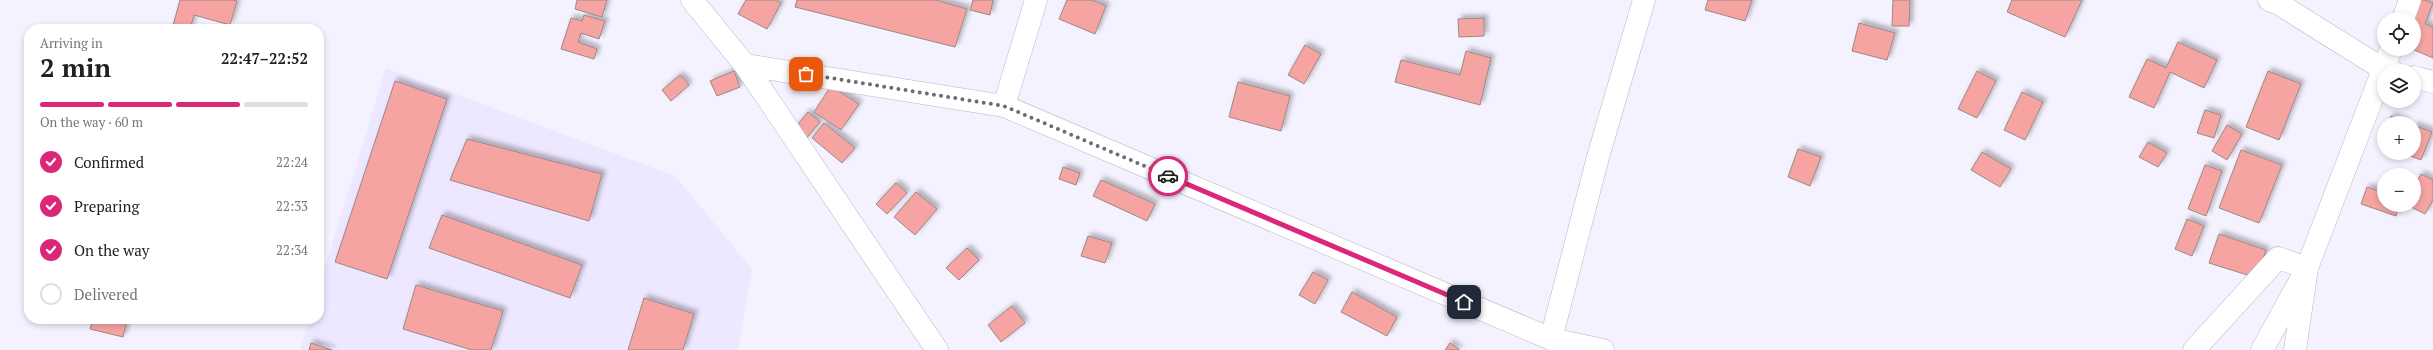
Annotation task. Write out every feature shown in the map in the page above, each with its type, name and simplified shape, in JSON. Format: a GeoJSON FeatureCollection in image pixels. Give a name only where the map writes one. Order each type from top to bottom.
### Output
{"type":"FeatureCollection","features":[{"type":"Feature","properties":{"kind":"street"},"geometry":{"type":"LineString","coordinates":[[692,0],[745,65],[937,350]]}},
{"type":"Feature","properties":{"kind":"street"},"geometry":{"type":"LineString","coordinates":[[1004,106],[1036,0]]}},
{"type":"Feature","properties":{"kind":"street"},"geometry":{"type":"LineString","coordinates":[[1550,339],[1598,157],[1644,0]]}},
{"type":"Feature","properties":{"kind":"street"},"geometry":{"type":"LineString","coordinates":[[2262,350],[2306,268],[2389,63],[2269,0]]}},
{"type":"Feature","properties":{"kind":"street"},"geometry":{"type":"LineString","coordinates":[[2406,12],[2410,0]]}},
{"type":"Feature","properties":{"kind":"street"},"geometry":{"type":"LineString","coordinates":[[745,65],[1004,106],[1550,339],[1603,350]]}},
{"type":"Feature","properties":{"kind":"street"},"geometry":{"type":"LineString","coordinates":[[2421,79],[2433,82]]}},
{"type":"Feature","properties":{"kind":"street"},"geometry":{"type":"LineString","coordinates":[[2194,350],[2278,258],[2306,268]]}},
{"type":"Feature","properties":{"kind":"street"},"geometry":{"type":"LineString","coordinates":[[2295,350],[2306,268]]}},
{"type":"Feature","properties":{"kind":"shaded area"},"geometry":{"type":"Polygon","coordinates":[[[386,68],[675,176],[752,269],[738,350],[300,350],[308,324],[324,324],[324,271],[386,68]]]}},
{"type":"Feature","properties":{"kind":"building"},"geometry":{"type":"Polygon","coordinates":[[[180,0],[237,1],[230,24],[194,15],[191,24],[173,24],[180,0]]]}},
{"type":"Feature","properties":{"kind":"building"},"geometry":{"type":"Polygon","coordinates":[[[577,0],[607,0],[602,17],[575,9],[577,0]]]}},
{"type":"Feature","properties":{"kind":"building"},"geometry":{"type":"Polygon","coordinates":[[[746,0],[775,0],[781,3],[767,29],[738,14],[746,0]]]}},
{"type":"Feature","properties":{"kind":"building"},"geometry":{"type":"Polygon","coordinates":[[[797,0],[936,0],[967,9],[955,47],[795,7],[797,0]]]}},
{"type":"Feature","properties":{"kind":"building"},"geometry":{"type":"Polygon","coordinates":[[[973,0],[993,0],[990,15],[970,10],[973,0]]]}},
{"type":"Feature","properties":{"kind":"building"},"geometry":{"type":"Polygon","coordinates":[[[1067,0],[1092,0],[1106,6],[1095,34],[1059,19],[1067,0]]]}},
{"type":"Feature","properties":{"kind":"building"},"geometry":{"type":"Polygon","coordinates":[[[1708,0],[1752,0],[1745,21],[1705,10],[1708,0]]]}},
{"type":"Feature","properties":{"kind":"building"},"geometry":{"type":"Polygon","coordinates":[[[1893,0],[1910,0],[1909,26],[1892,26],[1893,0]]]}},
{"type":"Feature","properties":{"kind":"building"},"geometry":{"type":"Polygon","coordinates":[[[2012,0],[2082,0],[2065,37],[2007,12],[2012,0]]]}},
{"type":"Feature","properties":{"kind":"building"},"geometry":{"type":"Polygon","coordinates":[[[2417,0],[2425,0],[2433,3],[2425,24],[2433,27],[2433,58],[2421,53],[2421,12],[2415,12],[2417,0]]]}},
{"type":"Feature","properties":{"kind":"building"},"geometry":{"type":"Polygon","coordinates":[[[584,15],[605,21],[599,39],[581,33],[578,42],[597,49],[594,59],[561,49],[571,18],[582,21],[584,15]]]}},
{"type":"Feature","properties":{"kind":"building"},"geometry":{"type":"Polygon","coordinates":[[[1484,18],[1484,36],[1459,37],[1458,19],[1484,18]]]}},
{"type":"Feature","properties":{"kind":"building"},"geometry":{"type":"Polygon","coordinates":[[[1859,23],[1895,33],[1887,60],[1852,51],[1859,23]]]}},
{"type":"Feature","properties":{"kind":"building"},"geometry":{"type":"Polygon","coordinates":[[[2178,42],[2217,60],[2204,88],[2170,72],[2154,108],[2129,97],[2147,59],[2166,68],[2178,42]]]}},
{"type":"Feature","properties":{"kind":"building"},"geometry":{"type":"Polygon","coordinates":[[[1305,45],[1321,54],[1304,84],[1288,75],[1305,45]]]}},
{"type":"Feature","properties":{"kind":"building"},"geometry":{"type":"Polygon","coordinates":[[[1466,51],[1491,58],[1480,105],[1395,82],[1401,60],[1460,75],[1466,51]]]}},
{"type":"Feature","properties":{"kind":"building"},"geometry":{"type":"Polygon","coordinates":[[[734,71],[740,87],[717,96],[710,81],[734,71]]]}},
{"type":"Feature","properties":{"kind":"building"},"geometry":{"type":"Polygon","coordinates":[[[1977,71],[1996,81],[1977,118],[1958,109],[1977,71]]]}},
{"type":"Feature","properties":{"kind":"building"},"geometry":{"type":"Polygon","coordinates":[[[2268,71],[2301,84],[2279,140],[2246,127],[2268,71]]]}},
{"type":"Feature","properties":{"kind":"building"},"geometry":{"type":"Polygon","coordinates":[[[680,75],[689,85],[671,101],[662,90],[680,75]]]}},
{"type":"Feature","properties":{"kind":"building"},"geometry":{"type":"Polygon","coordinates":[[[395,81],[447,99],[387,279],[335,262],[395,81]]]}},
{"type":"Feature","properties":{"kind":"building"},"geometry":{"type":"Polygon","coordinates":[[[1238,82],[1290,96],[1281,131],[1229,117],[1238,82]]]}},
{"type":"Feature","properties":{"kind":"building"},"geometry":{"type":"Polygon","coordinates":[[[831,86],[859,104],[841,130],[814,112],[831,86]]]}},
{"type":"Feature","properties":{"kind":"building"},"geometry":{"type":"Polygon","coordinates":[[[2022,92],[2043,102],[2025,140],[2004,130],[2022,92]]]}},
{"type":"Feature","properties":{"kind":"building"},"geometry":{"type":"Polygon","coordinates":[[[2205,110],[2221,115],[2214,138],[2197,133],[2205,110]]]}},
{"type":"Feature","properties":{"kind":"building"},"geometry":{"type":"Polygon","coordinates":[[[808,112],[820,122],[804,141],[792,131],[808,112]]]}},
{"type":"Feature","properties":{"kind":"building"},"geometry":{"type":"Polygon","coordinates":[[[824,123],[855,148],[842,163],[812,138],[824,123]]]}},
{"type":"Feature","properties":{"kind":"building"},"geometry":{"type":"Polygon","coordinates":[[[2227,125],[2242,134],[2227,160],[2212,151],[2227,125]]]}},
{"type":"Feature","properties":{"kind":"building"},"geometry":{"type":"Polygon","coordinates":[[[2421,128],[2432,132],[2421,160],[2421,128]]]}},
{"type":"Feature","properties":{"kind":"building"},"geometry":{"type":"Polygon","coordinates":[[[467,139],[602,174],[589,221],[450,180],[467,139]]]}},
{"type":"Feature","properties":{"kind":"building"},"geometry":{"type":"Polygon","coordinates":[[[2148,142],[2167,153],[2158,167],[2139,157],[2148,142]]]}},
{"type":"Feature","properties":{"kind":"building"},"geometry":{"type":"Polygon","coordinates":[[[1798,149],[1821,157],[1810,186],[1788,177],[1798,149]]]}},
{"type":"Feature","properties":{"kind":"building"},"geometry":{"type":"Polygon","coordinates":[[[2241,150],[2282,165],[2259,223],[2219,208],[2241,150]]]}},
{"type":"Feature","properties":{"kind":"building"},"geometry":{"type":"Polygon","coordinates":[[[1982,152],[2011,169],[2000,187],[1971,170],[1982,152]]]}},
{"type":"Feature","properties":{"kind":"building"},"geometry":{"type":"Polygon","coordinates":[[[2205,165],[2222,171],[2206,216],[2188,209],[2205,165]]]}},
{"type":"Feature","properties":{"kind":"building"},"geometry":{"type":"Polygon","coordinates":[[[1063,167],[1080,173],[1076,185],[1059,179],[1063,167]]]}},
{"type":"Feature","properties":{"kind":"building"},"geometry":{"type":"Polygon","coordinates":[[[2421,174],[2433,180],[2433,200],[2425,214],[2421,212],[2421,174]]]}},
{"type":"Feature","properties":{"kind":"building"},"geometry":{"type":"Polygon","coordinates":[[[1101,180],[1155,204],[1147,221],[1093,196],[1101,180]]]}},
{"type":"Feature","properties":{"kind":"building"},"geometry":{"type":"Polygon","coordinates":[[[896,183],[907,193],[887,214],[876,204],[896,183]]]}},
{"type":"Feature","properties":{"kind":"building"},"geometry":{"type":"Polygon","coordinates":[[[2367,187],[2377,191],[2377,209],[2361,204],[2367,187]]]}},
{"type":"Feature","properties":{"kind":"building"},"geometry":{"type":"Polygon","coordinates":[[[916,192],[937,209],[915,235],[894,217],[916,192]]]}},
{"type":"Feature","properties":{"kind":"building"},"geometry":{"type":"Polygon","coordinates":[[[2384,212],[2397,212],[2396,216],[2384,212]]]}},
{"type":"Feature","properties":{"kind":"building"},"geometry":{"type":"Polygon","coordinates":[[[442,215],[582,265],[570,298],[429,248],[442,215]]]}},
{"type":"Feature","properties":{"kind":"building"},"geometry":{"type":"Polygon","coordinates":[[[2187,219],[2204,226],[2192,256],[2175,249],[2187,219]]]}},
{"type":"Feature","properties":{"kind":"building"},"geometry":{"type":"Polygon","coordinates":[[[2219,234],[2266,250],[2257,278],[2209,263],[2219,234]]]}},
{"type":"Feature","properties":{"kind":"building"},"geometry":{"type":"Polygon","coordinates":[[[1088,236],[1112,243],[1105,263],[1081,256],[1088,236]]]}},
{"type":"Feature","properties":{"kind":"building"},"geometry":{"type":"Polygon","coordinates":[[[967,248],[979,260],[959,280],[946,268],[967,248]]]}},
{"type":"Feature","properties":{"kind":"building"},"geometry":{"type":"Polygon","coordinates":[[[1313,272],[1328,280],[1315,304],[1299,295],[1313,272]]]}},
{"type":"Feature","properties":{"kind":"building"},"geometry":{"type":"Polygon","coordinates":[[[416,285],[503,311],[491,350],[472,350],[403,329],[416,285]]]}},
{"type":"Feature","properties":{"kind":"building"},"geometry":{"type":"Polygon","coordinates":[[[1352,292],[1397,317],[1387,336],[1341,312],[1352,292]]]}},
{"type":"Feature","properties":{"kind":"building"},"geometry":{"type":"Polygon","coordinates":[[[644,298],[694,314],[683,350],[628,350],[644,298]]]}},
{"type":"Feature","properties":{"kind":"building"},"geometry":{"type":"Polygon","coordinates":[[[1012,306],[1025,323],[1001,342],[988,325],[1012,306]]]}},
{"type":"Feature","properties":{"kind":"building"},"geometry":{"type":"Polygon","coordinates":[[[92,324],[126,324],[123,337],[90,329],[92,324]]]}},
{"type":"Feature","properties":{"kind":"building"},"geometry":{"type":"Polygon","coordinates":[[[311,343],[332,350],[309,350],[311,343]]]}},
{"type":"Feature","properties":{"kind":"building"},"geometry":{"type":"Polygon","coordinates":[[[1450,343],[1459,349],[1459,350],[1445,350],[1450,343]]]}},
{"type":"Feature","properties":{"kind":"way so far"},"geometry":{"type":"LineString","coordinates":[[806,74],[1004,106],[1168,176]]}},
{"type":"Feature","properties":{"kind":"route"},"geometry":{"type":"LineString","coordinates":[[1168,176],[1464,302]]}}]}
